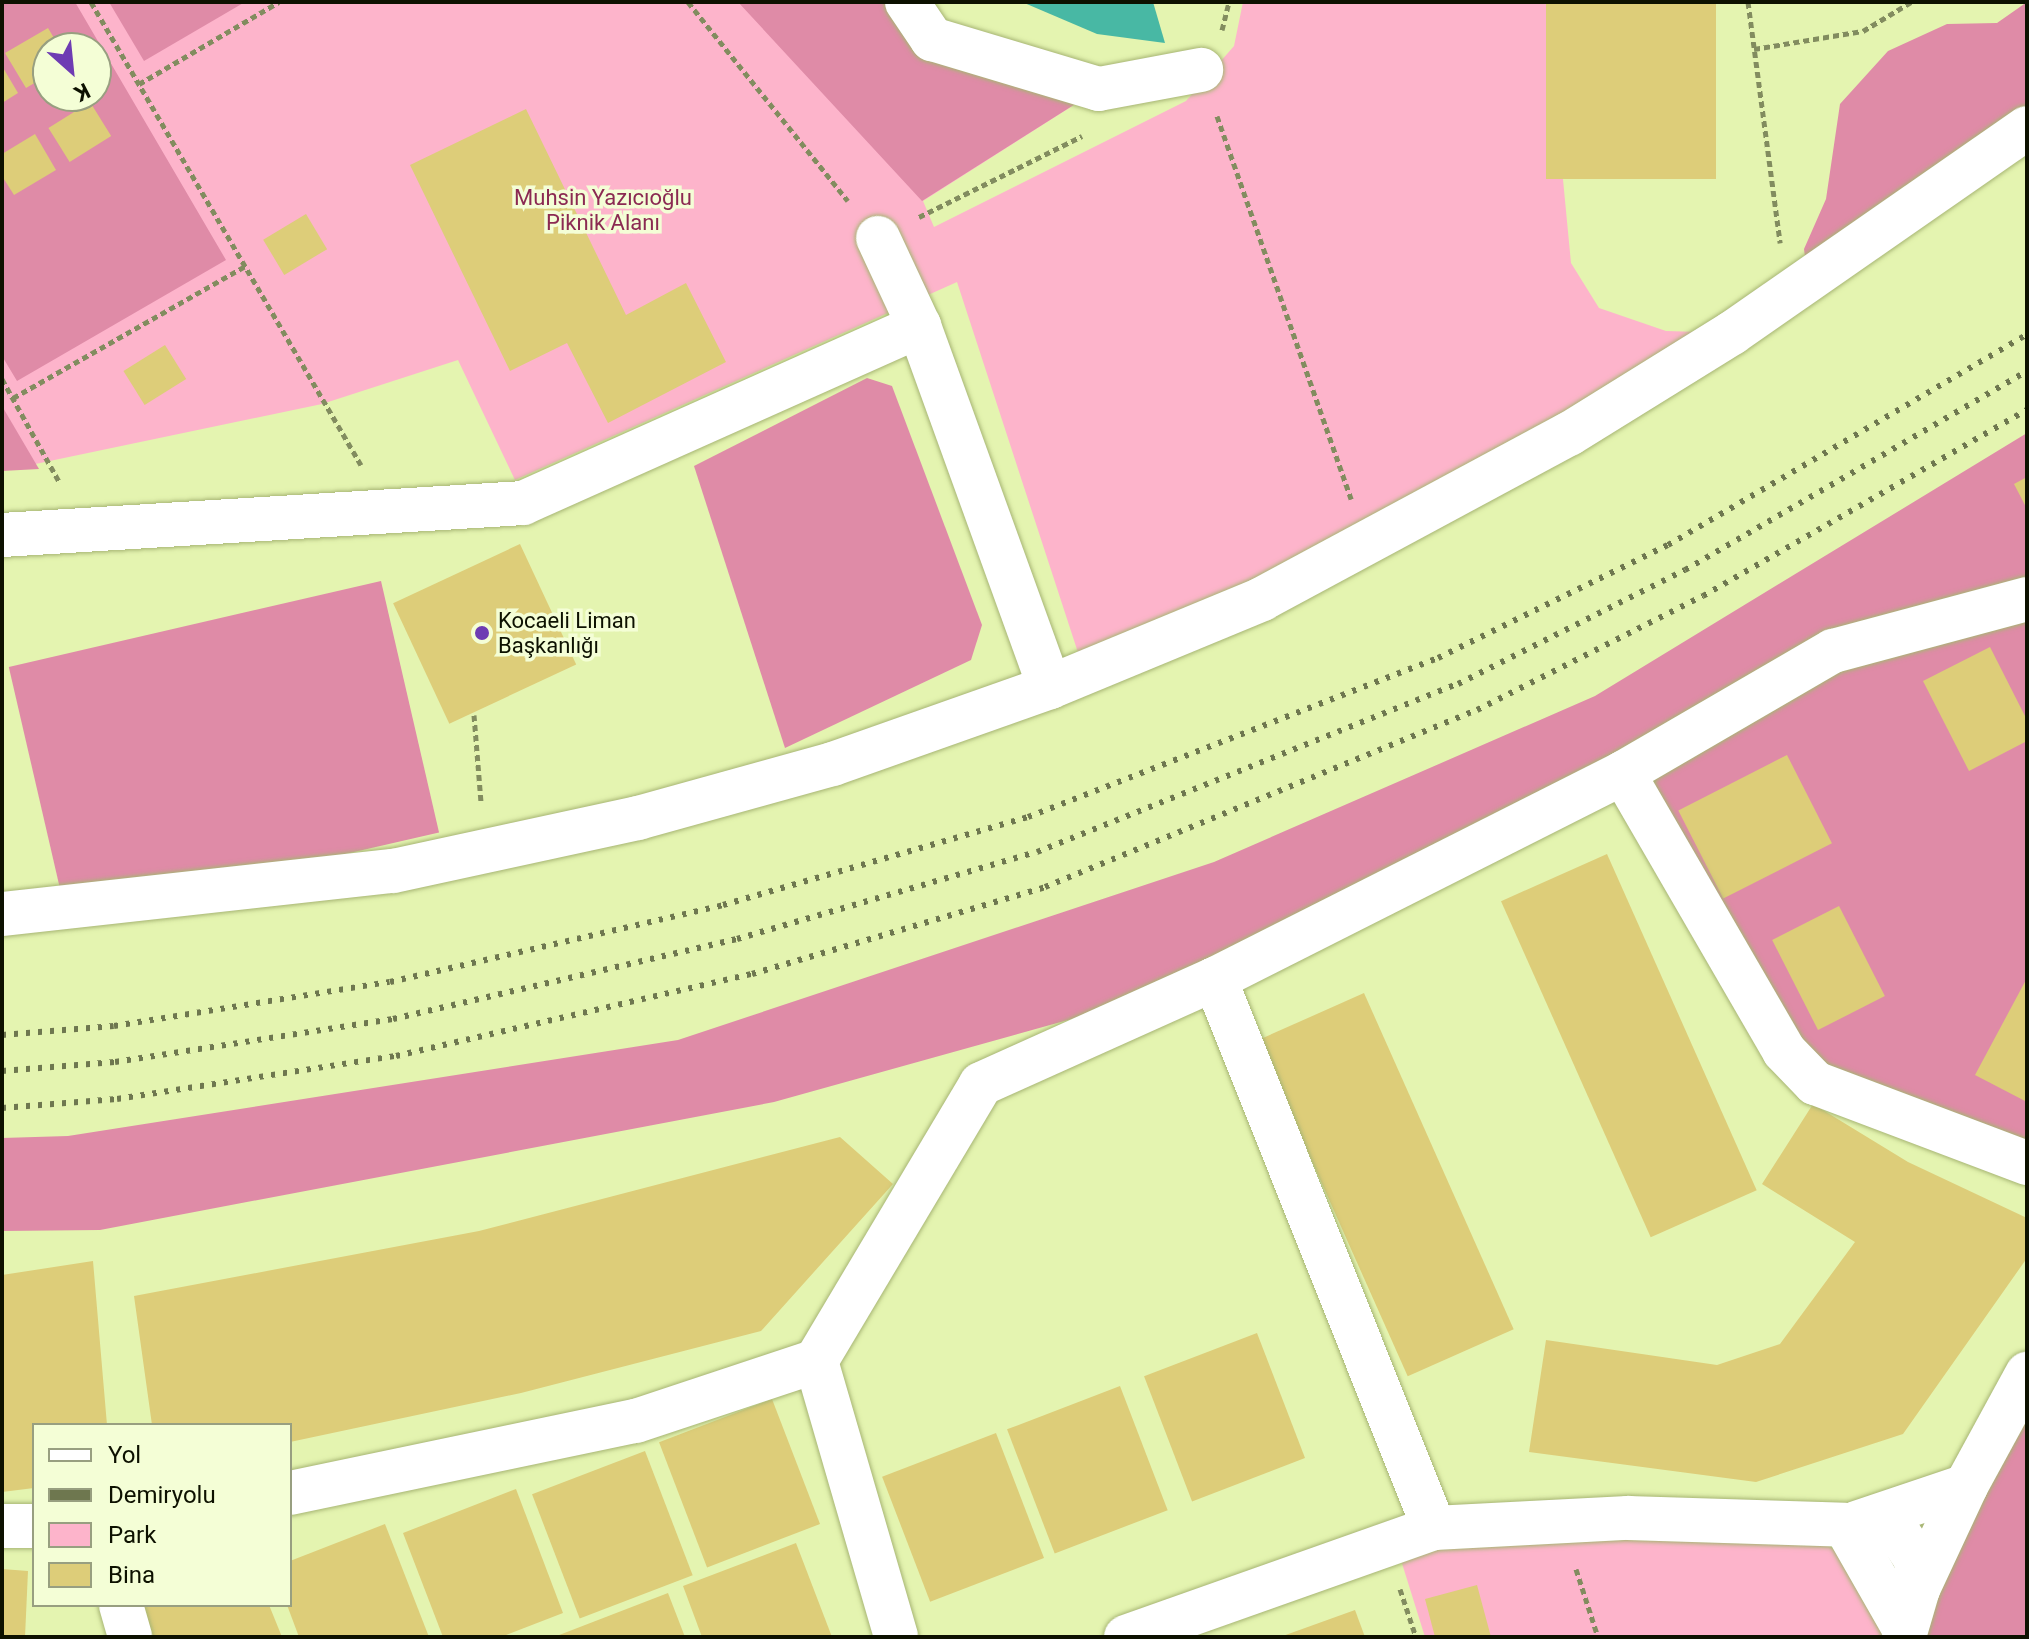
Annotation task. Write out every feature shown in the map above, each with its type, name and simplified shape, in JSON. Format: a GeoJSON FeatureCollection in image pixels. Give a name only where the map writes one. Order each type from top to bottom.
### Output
{"type":"FeatureCollection","features":[{"type":"Feature","properties":{"kind":"street"},"geometry":{"type":"LineString","coordinates":[[907,2],[932,39],[1099,89],[1201,70]]}},
{"type":"Feature","properties":{"kind":"street"},"geometry":{"type":"LineString","coordinates":[[2,914],[332,879],[485,851],[833,764],[1050,687],[1262,599],[1569,434],[1787,296],[2027,128]]}},
{"type":"Feature","properties":{"kind":"street"},"geometry":{"type":"LineString","coordinates":[[878,238],[919,326],[1050,687]]}},
{"type":"Feature","properties":{"kind":"street"},"geometry":{"type":"LineString","coordinates":[[2,535],[84,533],[523,503],[919,326]]}},
{"type":"Feature","properties":{"kind":"street"},"geometry":{"type":"LineString","coordinates":[[292,1493],[636,1421],[816,1361],[981,1084],[1215,979],[1623,773],[1833,651],[2027,599]]}},
{"type":"Feature","properties":{"kind":"street"},"geometry":{"type":"LineString","coordinates":[[1623,773],[1784,1051],[1815,1083],[2027,1163]]}},
{"type":"Feature","properties":{"kind":"street"},"geometry":{"type":"LineString","coordinates":[[1215,979],[1434,1528]]}},
{"type":"Feature","properties":{"kind":"street"},"geometry":{"type":"LineString","coordinates":[[816,1361],[896,1637]]}},
{"type":"Feature","properties":{"kind":"street"},"geometry":{"type":"LineString","coordinates":[[1905,1634],[1918,1589],[1958,1501],[2027,1374]]}},
{"type":"Feature","properties":{"kind":"street"},"geometry":{"type":"LineString","coordinates":[[1845,1525],[1958,1501]]}},
{"type":"Feature","properties":{"kind":"street"},"geometry":{"type":"LineString","coordinates":[[1905,1545],[1925,1540],[1958,1501]]}},
{"type":"Feature","properties":{"kind":"street"},"geometry":{"type":"LineString","coordinates":[[1126,1637],[1434,1528],[1562,1522],[1845,1525],[1874,1528],[1905,1545],[1916,1559],[1918,1589]]}},
{"type":"Feature","properties":{"kind":"street"},"geometry":{"type":"LineString","coordinates":[[1845,1525],[1905,1634]]}},
{"type":"Feature","properties":{"kind":"street"},"geometry":{"type":"LineString","coordinates":[[2,1526],[32,1526]]}},
{"type":"Feature","properties":{"kind":"street"},"geometry":{"type":"LineString","coordinates":[[122,1607],[130,1637]]}},
{"type":"Feature","properties":{"kind":"path"},"geometry":{"type":"LineString","coordinates":[[91,2],[389,510]]}},
{"type":"Feature","properties":{"kind":"path"},"geometry":{"type":"LineString","coordinates":[[139,84],[279,2]]}},
{"type":"Feature","properties":{"kind":"path"},"geometry":{"type":"LineString","coordinates":[[688,2],[878,238],[1086,134]]}},
{"type":"Feature","properties":{"kind":"path"},"geometry":{"type":"LineString","coordinates":[[1229,2],[1219,42],[1201,70],[1367,545]]}},
{"type":"Feature","properties":{"kind":"path"},"geometry":{"type":"LineString","coordinates":[[1748,2],[1787,296]]}},
{"type":"Feature","properties":{"kind":"path"},"geometry":{"type":"LineString","coordinates":[[1754,49],[1863,31],[1911,2]]}},
{"type":"Feature","properties":{"kind":"path"},"geometry":{"type":"LineString","coordinates":[[13,398],[245,266]]}},
{"type":"Feature","properties":{"kind":"path"},"geometry":{"type":"LineString","coordinates":[[2,379],[84,533]]}},
{"type":"Feature","properties":{"kind":"path"},"geometry":{"type":"LineString","coordinates":[[474,715],[485,851]]}},
{"type":"Feature","properties":{"kind":"path"},"geometry":{"type":"LineString","coordinates":[[1562,1522],[1598,1637]]}},
{"type":"Feature","properties":{"kind":"path"},"geometry":{"type":"LineString","coordinates":[[1607,1637],[1641,1637]]}},
{"type":"Feature","properties":{"kind":"green space","name":"Muhsin Yazıcıoğlu Piknik Alanı"},"geometry":{"type":"Polygon","coordinates":[[[2,2],[907,2],[932,39],[1099,89],[923,201],[934,227],[1186,101],[1234,46],[1243,2],[1546,2],[1571,263],[1599,308],[1666,331],[1732,333],[1085,674],[957,282],[515,480],[458,360],[322,404],[2,471],[2,2]]]}},
{"type":"Feature","properties":{"kind":"green space"},"geometry":{"type":"Polygon","coordinates":[[[1448,1535],[1819,1537],[1861,1573],[1896,1637],[1425,1637],[1400,1557],[1448,1535]]]}},
{"type":"Feature","properties":{"kind":"shaded area"},"geometry":{"type":"Polygon","coordinates":[[[2,2],[75,2],[93,32],[32,32],[32,112],[112,112],[112,65],[226,260],[17,381],[2,356],[2,2]]]}},
{"type":"Feature","properties":{"kind":"shaded area"},"geometry":{"type":"Polygon","coordinates":[[[109,2],[245,2],[144,61],[109,2]]]}},
{"type":"Feature","properties":{"kind":"shaded area"},"geometry":{"type":"Polygon","coordinates":[[[738,2],[907,2],[932,39],[1099,89],[922,201],[738,2]]]}},
{"type":"Feature","properties":{"kind":"shaded area"},"geometry":{"type":"Polygon","coordinates":[[[2027,2],[2027,128],[1808,280],[1804,249],[1826,199],[1840,104],[1888,51],[1947,24],[1997,23],[2027,2]]]}},
{"type":"Feature","properties":{"kind":"shaded area"},"geometry":{"type":"Polygon","coordinates":[[[867,378],[892,386],[982,625],[971,660],[785,748],[694,466],[867,378]]]}},
{"type":"Feature","properties":{"kind":"shaded area"},"geometry":{"type":"Polygon","coordinates":[[[2,406],[39,469],[2,471],[2,406]]]}},
{"type":"Feature","properties":{"kind":"shaded area"},"geometry":{"type":"Polygon","coordinates":[[[2027,433],[2027,1163],[1815,1083],[1623,773],[1215,979],[774,1102],[100,1230],[2,1231],[2,1138],[68,1136],[678,1040],[1214,862],[1595,696],[2027,433]]]}},
{"type":"Feature","properties":{"kind":"shaded area"},"geometry":{"type":"Polygon","coordinates":[[[381,581],[439,832],[67,918],[9,667],[381,581]]]}},
{"type":"Feature","properties":{"kind":"shaded area"},"geometry":{"type":"Polygon","coordinates":[[[2027,1374],[2027,1637],[1904,1637],[2027,1374]]]}},
{"type":"Feature","properties":{"kind":"water"},"geometry":{"type":"Polygon","coordinates":[[[1022,2],[1153,2],[1165,43],[1097,34],[1022,2]]]}},
{"type":"Feature","properties":{"kind":"building"},"geometry":{"type":"Polygon","coordinates":[[[1546,2],[1716,2],[1716,179],[1546,179],[1546,2]]]}},
{"type":"Feature","properties":{"kind":"building"},"geometry":{"type":"Polygon","coordinates":[[[32,37],[32,84],[26,88],[5,53],[32,37]]]}},
{"type":"Feature","properties":{"kind":"building"},"geometry":{"type":"Polygon","coordinates":[[[2,66],[18,93],[2,103],[2,66]]]}},
{"type":"Feature","properties":{"kind":"building"},"geometry":{"type":"Polygon","coordinates":[[[526,109],[626,315],[686,283],[726,362],[608,423],[567,343],[510,371],[410,165],[526,109]]]}},
{"type":"Feature","properties":{"kind":"building"},"geometry":{"type":"Polygon","coordinates":[[[74,112],[96,112],[111,136],[70,162],[48,128],[74,112]]]}},
{"type":"Feature","properties":{"kind":"building"},"geometry":{"type":"Polygon","coordinates":[[[35,134],[56,170],[14,195],[2,176],[2,154],[35,134]]]}},
{"type":"Feature","properties":{"kind":"building"},"geometry":{"type":"Polygon","coordinates":[[[306,214],[327,249],[284,275],[263,240],[306,214]]]}},
{"type":"Feature","properties":{"kind":"building"},"geometry":{"type":"Polygon","coordinates":[[[165,345],[186,379],[145,405],[123,371],[165,345]]]}},
{"type":"Feature","properties":{"kind":"building"},"geometry":{"type":"Polygon","coordinates":[[[2027,477],[2027,509],[2014,484],[2027,477]]]}},
{"type":"Feature","properties":{"kind":"building","name":"Kocaeli Liman Başkanlığı"},"geometry":{"type":"Polygon","coordinates":[[[520,544],[576,665],[449,724],[393,603],[520,544]]]}},
{"type":"Feature","properties":{"kind":"building"},"geometry":{"type":"Polygon","coordinates":[[[1990,647],[2027,720],[2027,741],[1969,771],[1923,681],[1990,647]]]}},
{"type":"Feature","properties":{"kind":"building"},"geometry":{"type":"Polygon","coordinates":[[[1787,755],[1832,843],[1723,899],[1678,810],[1787,755]]]}},
{"type":"Feature","properties":{"kind":"building"},"geometry":{"type":"Polygon","coordinates":[[[1607,854],[1757,1190],[1651,1237],[1501,901],[1607,854]]]}},
{"type":"Feature","properties":{"kind":"building"},"geometry":{"type":"Polygon","coordinates":[[[1839,906],[1885,996],[1818,1030],[1772,940],[1839,906]]]}},
{"type":"Feature","properties":{"kind":"building"},"geometry":{"type":"Polygon","coordinates":[[[2027,978],[2027,1102],[1975,1075],[2027,978]]]}},
{"type":"Feature","properties":{"kind":"building"},"geometry":{"type":"Polygon","coordinates":[[[1364,993],[1514,1329],[1408,1376],[1258,1040],[1364,993]]]}},
{"type":"Feature","properties":{"kind":"building"},"geometry":{"type":"Polygon","coordinates":[[[1813,1104],[1908,1162],[2027,1218],[2027,1258],[1903,1434],[1756,1482],[1529,1452],[1546,1340],[1717,1365],[1780,1344],[1855,1242],[1762,1184],[1813,1104]]]}},
{"type":"Feature","properties":{"kind":"building"},"geometry":{"type":"Polygon","coordinates":[[[840,1137],[893,1184],[761,1331],[521,1393],[292,1442],[292,1423],[152,1423],[134,1296],[479,1231],[840,1137]]]}},
{"type":"Feature","properties":{"kind":"building"},"geometry":{"type":"Polygon","coordinates":[[[93,1261],[107,1423],[32,1423],[32,1488],[2,1492],[2,1275],[93,1261]]]}},
{"type":"Feature","properties":{"kind":"building"},"geometry":{"type":"Polygon","coordinates":[[[1257,1333],[1305,1458],[1192,1501],[1144,1376],[1257,1333]]]}},
{"type":"Feature","properties":{"kind":"building"},"geometry":{"type":"Polygon","coordinates":[[[1120,1386],[1168,1510],[1055,1554],[1007,1429],[1120,1386]]]}},
{"type":"Feature","properties":{"kind":"building"},"geometry":{"type":"Polygon","coordinates":[[[772,1399],[820,1524],[707,1567],[659,1442],[772,1399]]]}},
{"type":"Feature","properties":{"kind":"building"},"geometry":{"type":"Polygon","coordinates":[[[996,1433],[1044,1558],[930,1602],[882,1477],[996,1433]]]}},
{"type":"Feature","properties":{"kind":"building"},"geometry":{"type":"Polygon","coordinates":[[[645,1451],[693,1575],[580,1619],[532,1494],[645,1451]]]}},
{"type":"Feature","properties":{"kind":"building"},"geometry":{"type":"Polygon","coordinates":[[[516,1489],[563,1613],[501,1637],[443,1637],[403,1533],[516,1489]]]}},
{"type":"Feature","properties":{"kind":"building"},"geometry":{"type":"Polygon","coordinates":[[[385,1524],[429,1637],[299,1637],[288,1607],[292,1607],[292,1560],[385,1524]]]}},
{"type":"Feature","properties":{"kind":"building"},"geometry":{"type":"Polygon","coordinates":[[[796,1543],[832,1637],[702,1637],[683,1586],[796,1543]]]}},
{"type":"Feature","properties":{"kind":"building"},"geometry":{"type":"Polygon","coordinates":[[[2,1569],[28,1571],[25,1637],[2,1637],[2,1569]]]}},
{"type":"Feature","properties":{"kind":"building"},"geometry":{"type":"Polygon","coordinates":[[[1477,1585],[1491,1637],[1435,1637],[1425,1599],[1477,1585]]]}},
{"type":"Feature","properties":{"kind":"building"},"geometry":{"type":"Polygon","coordinates":[[[668,1593],[685,1637],[554,1637],[668,1593]]]}},
{"type":"Feature","properties":{"kind":"building"},"geometry":{"type":"Polygon","coordinates":[[[140,1607],[270,1607],[282,1637],[152,1637],[140,1607]]]}},
{"type":"Feature","properties":{"kind":"building"},"geometry":{"type":"Polygon","coordinates":[[[1355,1610],[1365,1637],[1280,1637],[1355,1610]]]}},
{"type":"Feature","properties":{"kind":"railway"},"geometry":{"type":"LineString","coordinates":[[2,1035],[114,1026],[390,982],[723,905],[1028,817],[1438,658],[1668,545],[2027,334]]}},
{"type":"Feature","properties":{"kind":"railway"},"geometry":{"type":"LineString","coordinates":[[2,1071],[115,1062],[393,1019],[737,939],[1037,852],[1458,684],[1685,570],[2027,371]]}},
{"type":"Feature","properties":{"kind":"railway"},"geometry":{"type":"LineString","coordinates":[[2,1108],[117,1099],[396,1056],[752,974],[1045,887],[1477,710],[1703,596],[2027,410]]}},
{"type":"Feature","properties":{"kind":"place","name":"Kocaeli Liman Başkanlığı"},"geometry":{"type":"Point","coordinates":[482,633]}}]}
